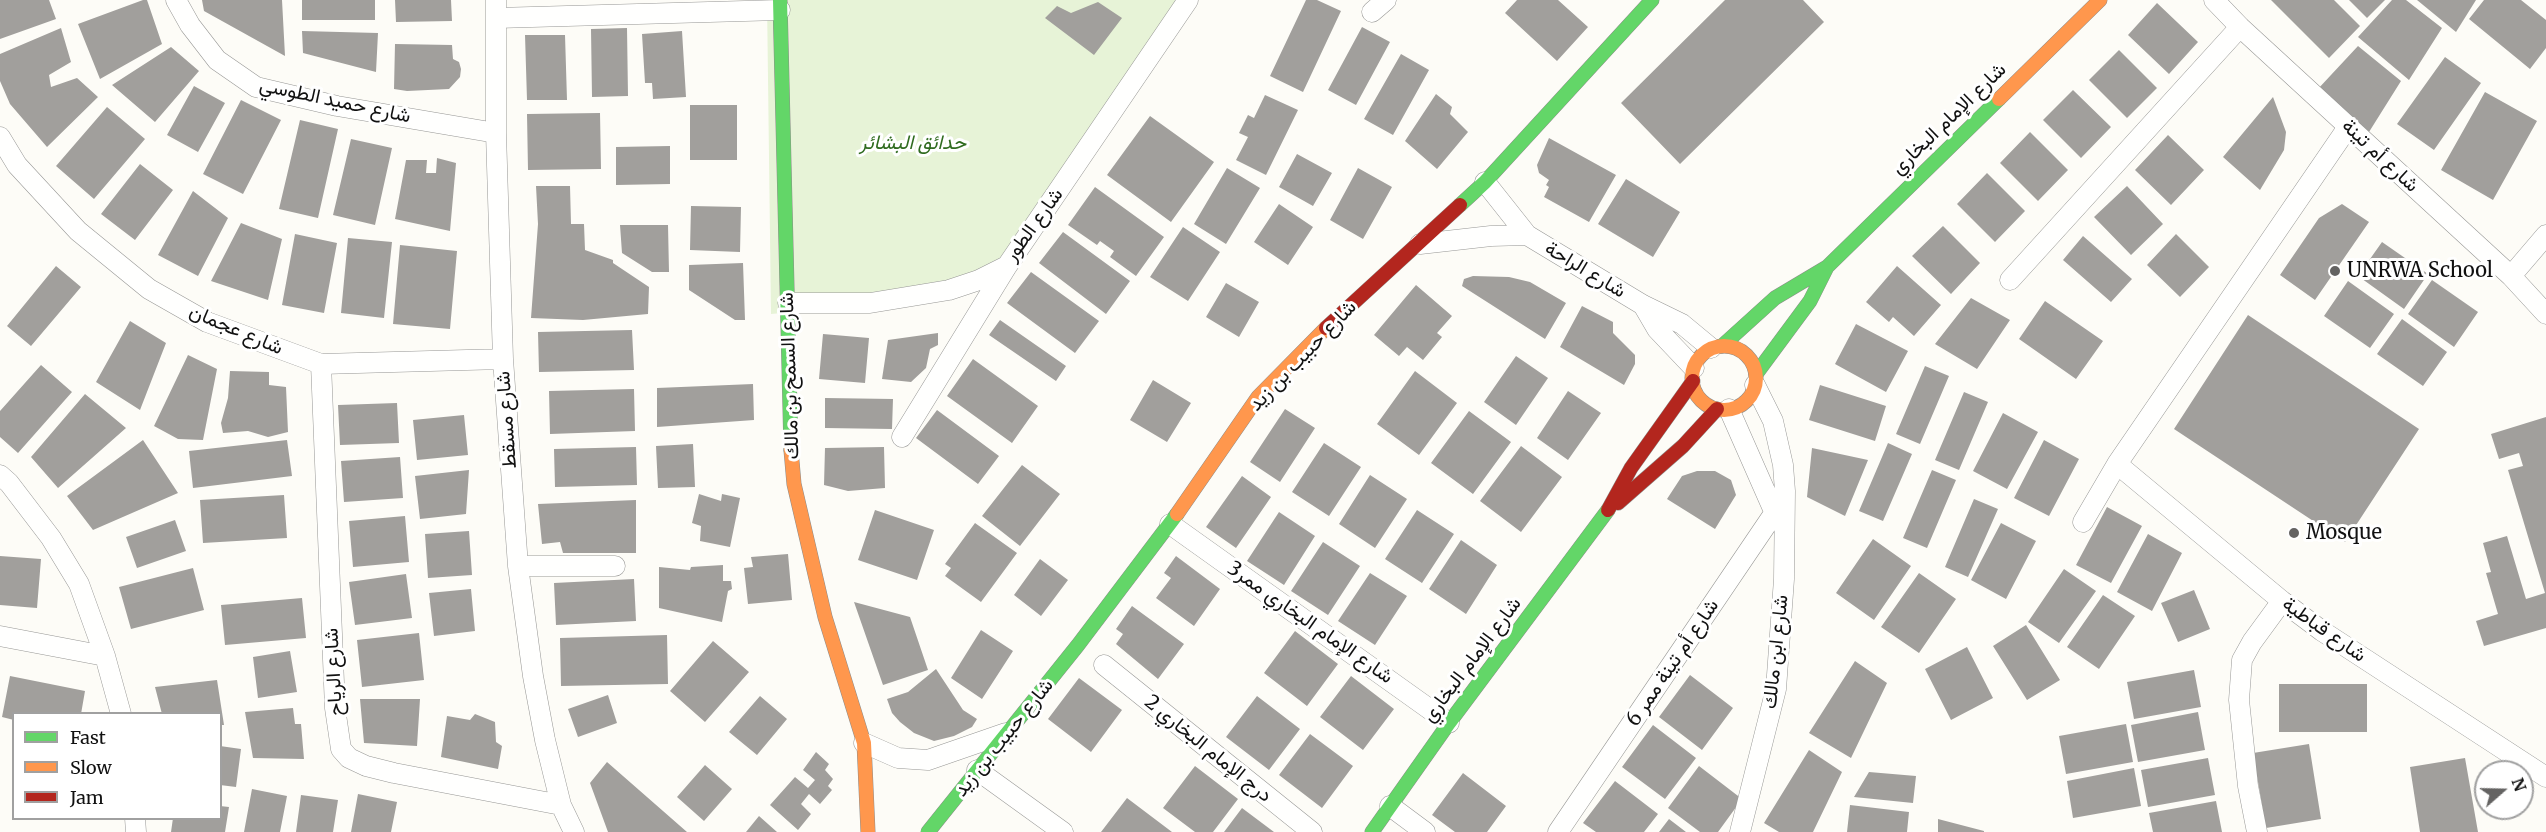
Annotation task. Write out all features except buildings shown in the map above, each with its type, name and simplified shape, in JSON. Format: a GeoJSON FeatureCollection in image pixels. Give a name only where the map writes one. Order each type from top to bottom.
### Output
{"type":"FeatureCollection","features":[{"type":"Feature","properties":{"kind":"street","name":"شارع حميد الطوسي"},"geometry":{"type":"LineString","coordinates":[[176,0],[190,25],[217,60],[256,87],[337,106],[496,133]]}},
{"type":"Feature","properties":{"kind":"street","name":"شارع الطور"},"geometry":{"type":"LineString","coordinates":[[788,303],[870,303],[949,290],[979,280],[1007,266],[1188,0]]}},
{"type":"Feature","properties":{"kind":"street","name":"شارع حبيب بن زيد"},"geometry":{"type":"LineString","coordinates":[[928,832],[1078,645],[1170,524],[1258,397],[1325,329],[1485,182],[1652,0]]}},
{"type":"Feature","properties":{"kind":"street","name":"شارع الإمام البخاري"},"geometry":{"type":"LineString","coordinates":[[1716,347],[1775,298],[1827,267],[2100,0]]}},
{"type":"Feature","properties":{"kind":"street","name":"شارع أم تينة"},"geometry":{"type":"LineString","coordinates":[[2214,0],[2240,27],[2511,276],[2546,314]]}},
{"type":"Feature","properties":{"kind":"street"},"geometry":{"type":"LineString","coordinates":[[496,9],[780,5]]}},
{"type":"Feature","properties":{"kind":"street","name":"شارع السمح بن مالك"},"geometry":{"type":"LineString","coordinates":[[780,5],[794,484],[825,617],[864,743],[868,832]]}},
{"type":"Feature","properties":{"kind":"street","name":"شارع مسقط"},"geometry":{"type":"LineString","coordinates":[[496,9],[496,133],[503,359],[518,566],[533,676],[561,805],[574,832]]}},
{"type":"Feature","properties":{"kind":"street"},"geometry":{"type":"LineString","coordinates":[[2010,280],[2240,27]]}},
{"type":"Feature","properties":{"kind":"street"},"geometry":{"type":"LineString","coordinates":[[2083,522],[2117,464],[2348,127]]}},
{"type":"Feature","properties":{"kind":"street","name":"شارع عجمان"},"geometry":{"type":"LineString","coordinates":[[0,138],[17,165],[78,231],[149,289],[207,322],[321,364],[503,359]]}},
{"type":"Feature","properties":{"kind":"street","name":"شارع الراحة"},"geometry":{"type":"LineString","coordinates":[[1485,182],[1527,235],[1643,305],[1682,324],[1716,347]]}},
{"type":"Feature","properties":{"kind":"street","name":"شارع الراحة"},"geometry":{"type":"LineString","coordinates":[[1420,244],[1491,236],[1527,235]]}},
{"type":"Feature","properties":{"kind":"street"},"geometry":{"type":"LineString","coordinates":[[2511,276],[2546,235]]}},
{"type":"Feature","properties":{"kind":"street"},"geometry":{"type":"LineString","coordinates":[[902,437],[1007,266]]}},
{"type":"Feature","properties":{"kind":"street","name":"شارع الإمام البخاري"},"geometry":{"type":"LineString","coordinates":[[1755,380],[1810,301],[1827,267]]}},
{"type":"Feature","properties":{"kind":"street","name":"شارع الراحة"},"geometry":{"type":"LineString","coordinates":[[1643,305],[1657,329],[1693,375]]}},
{"type":"Feature","properties":{"kind":"street"},"geometry":{"type":"LineString","coordinates":[[1716,347],[1734,347],[1744,353],[1752,363],[1755,380],[1745,401],[1723,409],[1705,403],[1696,394],[1693,375],[1700,357],[1716,347]]}},
{"type":"Feature","properties":{"kind":"street","name":"شارع الرياح"},"geometry":{"type":"LineString","coordinates":[[321,364],[335,708],[341,749],[349,758],[366,766],[561,805]]}},
{"type":"Feature","properties":{"kind":"street","name":"شارع الإمام البخاري"},"geometry":{"type":"LineString","coordinates":[[1372,832],[1449,723],[1606,513],[1631,468],[1693,375]]}},
{"type":"Feature","properties":{"kind":"street","name":"شارع ابن مالك"},"geometry":{"type":"LineString","coordinates":[[1740,832],[1776,689],[1784,541],[1785,491],[1773,421],[1755,380]]}},
{"type":"Feature","properties":{"kind":"street","name":"شارع الإمام البخاري"},"geometry":{"type":"LineString","coordinates":[[1606,513],[1723,409]]}},
{"type":"Feature","properties":{"kind":"street","name":"شارع ابن مالك"},"geometry":{"type":"LineString","coordinates":[[1723,409],[1775,512],[1784,541]]}},
{"type":"Feature","properties":{"kind":"street","name":"شارع قباطية"},"geometry":{"type":"LineString","coordinates":[[2117,464],[2282,601],[2322,631],[2546,777]]}},
{"type":"Feature","properties":{"kind":"street"},"geometry":{"type":"LineString","coordinates":[[0,476],[9,483],[51,538],[73,575],[105,656],[120,712]]}},
{"type":"Feature","properties":{"kind":"street","name":"شارع أم تينة ممر 6"},"geometry":{"type":"LineString","coordinates":[[1558,832],[1775,512],[1785,491]]}},
{"type":"Feature","properties":{"kind":"street","name":"شارع الإمام البخاري ممر3"},"geometry":{"type":"LineString","coordinates":[[1170,524],[1449,723]]}},
{"type":"Feature","properties":{"kind":"street"},"geometry":{"type":"LineString","coordinates":[[518,566],[615,566]]}},
{"type":"Feature","properties":{"kind":"street"},"geometry":{"type":"LineString","coordinates":[[2257,832],[2248,786],[2239,700],[2242,660],[2252,642],[2282,601]]}},
{"type":"Feature","properties":{"kind":"street"},"geometry":{"type":"LineString","coordinates":[[0,636],[105,656]]}},
{"type":"Feature","properties":{"kind":"street","name":"درج الإمام البخاري 2"},"geometry":{"type":"LineString","coordinates":[[1104,665],[1312,832]]}},
{"type":"Feature","properties":{"kind":"street"},"geometry":{"type":"LineString","coordinates":[[864,743],[898,758],[928,760],[1006,734]]}},
{"type":"Feature","properties":{"kind":"street"},"geometry":{"type":"LineString","coordinates":[[977,770],[1063,832]]}},
{"type":"Feature","properties":{"kind":"street"},"geometry":{"type":"LineString","coordinates":[[1390,806],[1425,832]]}},
{"type":"Feature","properties":{"kind":"green space","name":"حدائق البشائر"},"geometry":{"type":"Polygon","coordinates":[[[767,0],[1188,0],[1001,268],[899,303],[771,314],[767,0]]]}},
{"type":"Feature","properties":{"kind":"traffic: fast"},"geometry":{"type":"LineString","coordinates":[[780,0],[791,450]]}},
{"type":"Feature","properties":{"kind":"traffic: fast"},"geometry":{"type":"LineString","coordinates":[[1460,205],[1485,182],[1652,0]]}},
{"type":"Feature","properties":{"kind":"traffic: fast"},"geometry":{"type":"LineString","coordinates":[[1722,346],[1775,298],[1827,267],[1999,99]]}},
{"type":"Feature","properties":{"kind":"traffic: fast"},"geometry":{"type":"LineString","coordinates":[[1756,374],[1810,301],[1827,267]]}},
{"type":"Feature","properties":{"kind":"traffic: fast"},"geometry":{"type":"LineString","coordinates":[[1372,832],[1449,723],[1608,510]]}},
{"type":"Feature","properties":{"kind":"traffic: fast"},"geometry":{"type":"LineString","coordinates":[[928,832],[1078,645],[1177,514]]}},
{"type":"Feature","properties":{"kind":"traffic: slow"},"geometry":{"type":"LineString","coordinates":[[1999,99],[2100,0]]}},
{"type":"Feature","properties":{"kind":"traffic: slow"},"geometry":{"type":"LineString","coordinates":[[1177,514],[1258,397],[1326,328]]}},
{"type":"Feature","properties":{"kind":"traffic: slow"},"geometry":{"type":"LineString","coordinates":[[1724,346],[1742,352],[1750,360],[1756,378],[1750,396],[1742,404],[1724,410],[1706,404],[1698,396],[1692,378],[1698,360],[1706,352],[1724,346]]}},
{"type":"Feature","properties":{"kind":"traffic: slow"},"geometry":{"type":"LineString","coordinates":[[791,450],[794,484],[825,617],[864,743],[868,832]]}},
{"type":"Feature","properties":{"kind":"traffic: jam"},"geometry":{"type":"LineString","coordinates":[[1326,328],[1460,205]]}},
{"type":"Feature","properties":{"kind":"traffic: jam"},"geometry":{"type":"LineString","coordinates":[[1608,510],[1631,468],[1693,381]]}},
{"type":"Feature","properties":{"kind":"traffic: jam"},"geometry":{"type":"LineString","coordinates":[[1618,503],[1683,446],[1717,409]]}},
{"type":"Feature","properties":{"kind":"place","name":"UNRWA School"},"geometry":{"type":"Point","coordinates":[2335,271]}},
{"type":"Feature","properties":{"kind":"place","name":"Mosque"},"geometry":{"type":"Point","coordinates":[2294,533]}}]}
